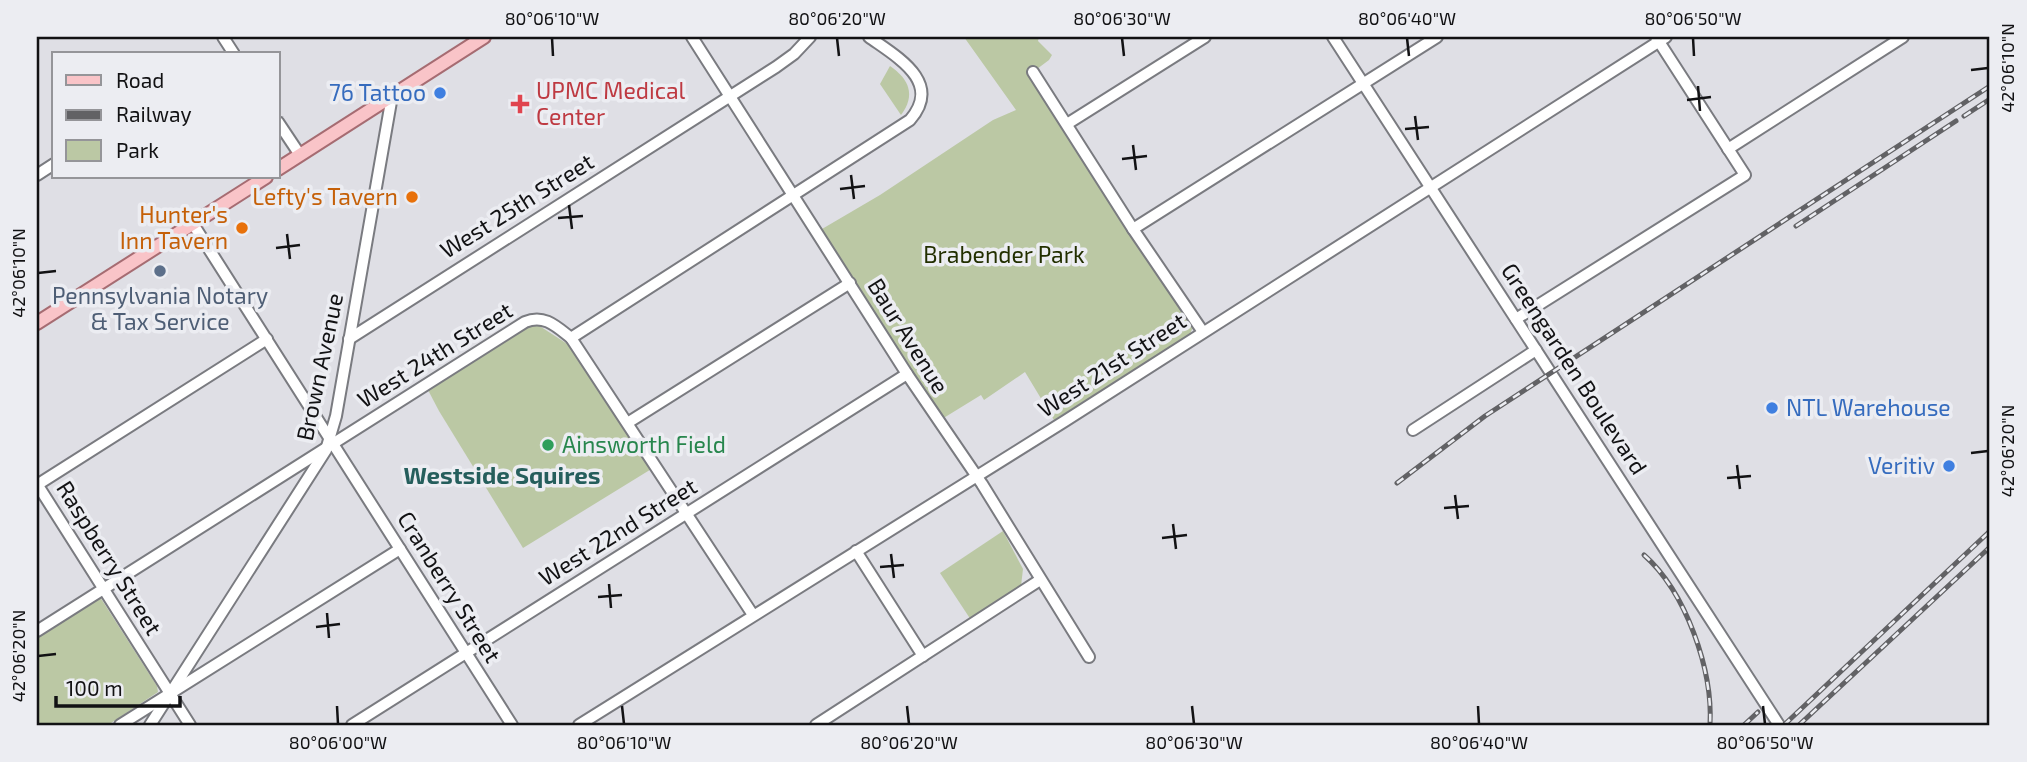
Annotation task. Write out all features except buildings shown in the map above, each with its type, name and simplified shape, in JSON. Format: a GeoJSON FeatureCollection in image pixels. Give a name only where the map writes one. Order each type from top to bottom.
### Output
{"type":"FeatureCollection","features":[{"type":"Feature","properties":{"kind":"main road"},"geometry":{"type":"LineString","coordinates":[[280,168],[485,37]]}},
{"type":"Feature","properties":{"kind":"main road"},"geometry":{"type":"LineString","coordinates":[[37,323],[264,178]]}},
{"type":"Feature","properties":{"kind":"street","name":"Baur Avenue"},"geometry":{"type":"LineString","coordinates":[[692,37],[1089,657]]}},
{"type":"Feature","properties":{"kind":"street","name":"West 25th Street"},"geometry":{"type":"LineString","coordinates":[[349,339],[786,61],[810,37]]}},
{"type":"Feature","properties":{"kind":"street"},"geometry":{"type":"LineString","coordinates":[[752,615],[571,338],[794,196],[907,122],[915,114],[921,100],[920,86],[912,69],[869,37]]}},
{"type":"Feature","properties":{"kind":"street"},"geometry":{"type":"LineString","coordinates":[[1067,124],[1205,37]]}},
{"type":"Feature","properties":{"kind":"street","name":"Greengarden Boulevard"},"geometry":{"type":"LineString","coordinates":[[1333,37],[1779,725]]}},
{"type":"Feature","properties":{"kind":"street"},"geometry":{"type":"LineString","coordinates":[[1133,229],[1437,37]]}},
{"type":"Feature","properties":{"kind":"street"},"geometry":{"type":"LineString","coordinates":[[1728,149],[1903,37]]}},
{"type":"Feature","properties":{"kind":"street"},"geometry":{"type":"LineString","coordinates":[[1516,318],[1745,175],[1660,38]]}},
{"type":"Feature","properties":{"kind":"street","name":"West 21st Street"},"geometry":{"type":"LineString","coordinates":[[579,725],[1203,332],[1660,38]]}},
{"type":"Feature","properties":{"kind":"street"},"geometry":{"type":"LineString","coordinates":[[1033,72],[1133,229],[1203,332]]}},
{"type":"Feature","properties":{"kind":"street","name":"Brown Avenue"},"geometry":{"type":"LineString","coordinates":[[150,725],[330,443],[392,96]]}},
{"type":"Feature","properties":{"kind":"street"},"geometry":{"type":"LineString","coordinates":[[280,125],[300,155]]}},
{"type":"Feature","properties":{"kind":"street"},"geometry":{"type":"LineString","coordinates":[[37,175],[52,165]]}},
{"type":"Feature","properties":{"kind":"street","name":"Cranberry Street"},"geometry":{"type":"LineString","coordinates":[[193,224],[512,725]]}},
{"type":"Feature","properties":{"kind":"street"},"geometry":{"type":"LineString","coordinates":[[628,422],[850,283]]}},
{"type":"Feature","properties":{"kind":"street","name":"West 24th Street"},"geometry":{"type":"LineString","coordinates":[[37,631],[525,322],[537,318],[550,322],[571,338]]}},
{"type":"Feature","properties":{"kind":"street"},"geometry":{"type":"LineString","coordinates":[[37,484],[267,339]]}},
{"type":"Feature","properties":{"kind":"street"},"geometry":{"type":"LineString","coordinates":[[1413,430],[1536,350]]}},
{"type":"Feature","properties":{"kind":"street","name":"West 22nd Street"},"geometry":{"type":"LineString","coordinates":[[352,725],[907,374]]}},
{"type":"Feature","properties":{"kind":"street","name":"Raspberry Street"},"geometry":{"type":"LineString","coordinates":[[37,484],[190,725]]}},
{"type":"Feature","properties":{"kind":"street"},"geometry":{"type":"LineString","coordinates":[[120,725],[400,549]]}},
{"type":"Feature","properties":{"kind":"street"},"geometry":{"type":"LineString","coordinates":[[856,551],[923,656]]}},
{"type":"Feature","properties":{"kind":"street"},"geometry":{"type":"LineString","coordinates":[[816,725],[1040,580]]}},
{"type":"Feature","properties":{"kind":"green space","name":"Brabender Park"},"geometry":{"type":"Polygon","coordinates":[[[964,37],[1039,37],[1038,41],[1052,55],[1029,75],[1193,327],[1190,334],[1054,420],[1025,372],[984,400],[981,395],[942,419],[884,334],[822,229],[880,195],[993,120],[1016,110],[964,37]]]}},
{"type":"Feature","properties":{"kind":"green space"},"geometry":{"type":"Polygon","coordinates":[[[890,66],[902,76],[908,88],[908,101],[901,115],[880,84],[890,66]]]}},
{"type":"Feature","properties":{"kind":"green space","name":"Ainsworth Field"},"geometry":{"type":"Polygon","coordinates":[[[538,325],[572,347],[653,468],[523,548],[428,390],[529,326],[538,325]]]}},
{"type":"Feature","properties":{"kind":"green space"},"geometry":{"type":"Polygon","coordinates":[[[1003,531],[1023,569],[1021,586],[971,620],[940,573],[1003,531]]]}},
{"type":"Feature","properties":{"kind":"green space"},"geometry":{"type":"Polygon","coordinates":[[[100,597],[157,686],[158,692],[108,725],[37,725],[37,637],[100,597]]]}},
{"type":"Feature","properties":{"kind":"railway"},"geometry":{"type":"LineString","coordinates":[[1397,483],[1485,416],[1990,86]]}},
{"type":"Feature","properties":{"kind":"railway"},"geometry":{"type":"LineString","coordinates":[[1964,116],[1990,99]]}},
{"type":"Feature","properties":{"kind":"railway"},"geometry":{"type":"LineString","coordinates":[[1796,226],[1956,121]]}},
{"type":"Feature","properties":{"kind":"railway"},"geometry":{"type":"LineString","coordinates":[[1784,725],[1990,531]]}},
{"type":"Feature","properties":{"kind":"railway"},"geometry":{"type":"LineString","coordinates":[[1799,725],[1990,547]]}},
{"type":"Feature","properties":{"kind":"railway"},"geometry":{"type":"LineString","coordinates":[[1644,555],[1672,589],[1694,633],[1707,680],[1710,725]]}},
{"type":"Feature","properties":{"kind":"railway"},"geometry":{"type":"LineString","coordinates":[[1744,725],[1758,712]]}},
{"type":"Feature","properties":{"kind":"place","name":"76 Tattoo"},"geometry":{"type":"Point","coordinates":[440,93]}},
{"type":"Feature","properties":{"kind":"place","name":"UPMC Medical Center"},"geometry":{"type":"Point","coordinates":[520,104]}},
{"type":"Feature","properties":{"kind":"place","name":"Lefty's Tavern"},"geometry":{"type":"Point","coordinates":[412,197]}},
{"type":"Feature","properties":{"kind":"place","name":"Hunter's Inn Tavern"},"geometry":{"type":"Point","coordinates":[242,228]}},
{"type":"Feature","properties":{"kind":"place","name":"Pennsylvania Notary & Tax Service"},"geometry":{"type":"Point","coordinates":[160,271]}},
{"type":"Feature","properties":{"kind":"place","name":"NTL Warehouse"},"geometry":{"type":"Point","coordinates":[1772,408]}},
{"type":"Feature","properties":{"kind":"place","name":"Ainsworth Field"},"geometry":{"type":"Point","coordinates":[548,445]}},
{"type":"Feature","properties":{"kind":"place","name":"Veritiv"},"geometry":{"type":"Point","coordinates":[1949,466]}},
{"type":"Feature","properties":{"kind":"district","name":"Westside Squires"},"geometry":{"type":"Point","coordinates":[502,476]}}]}
